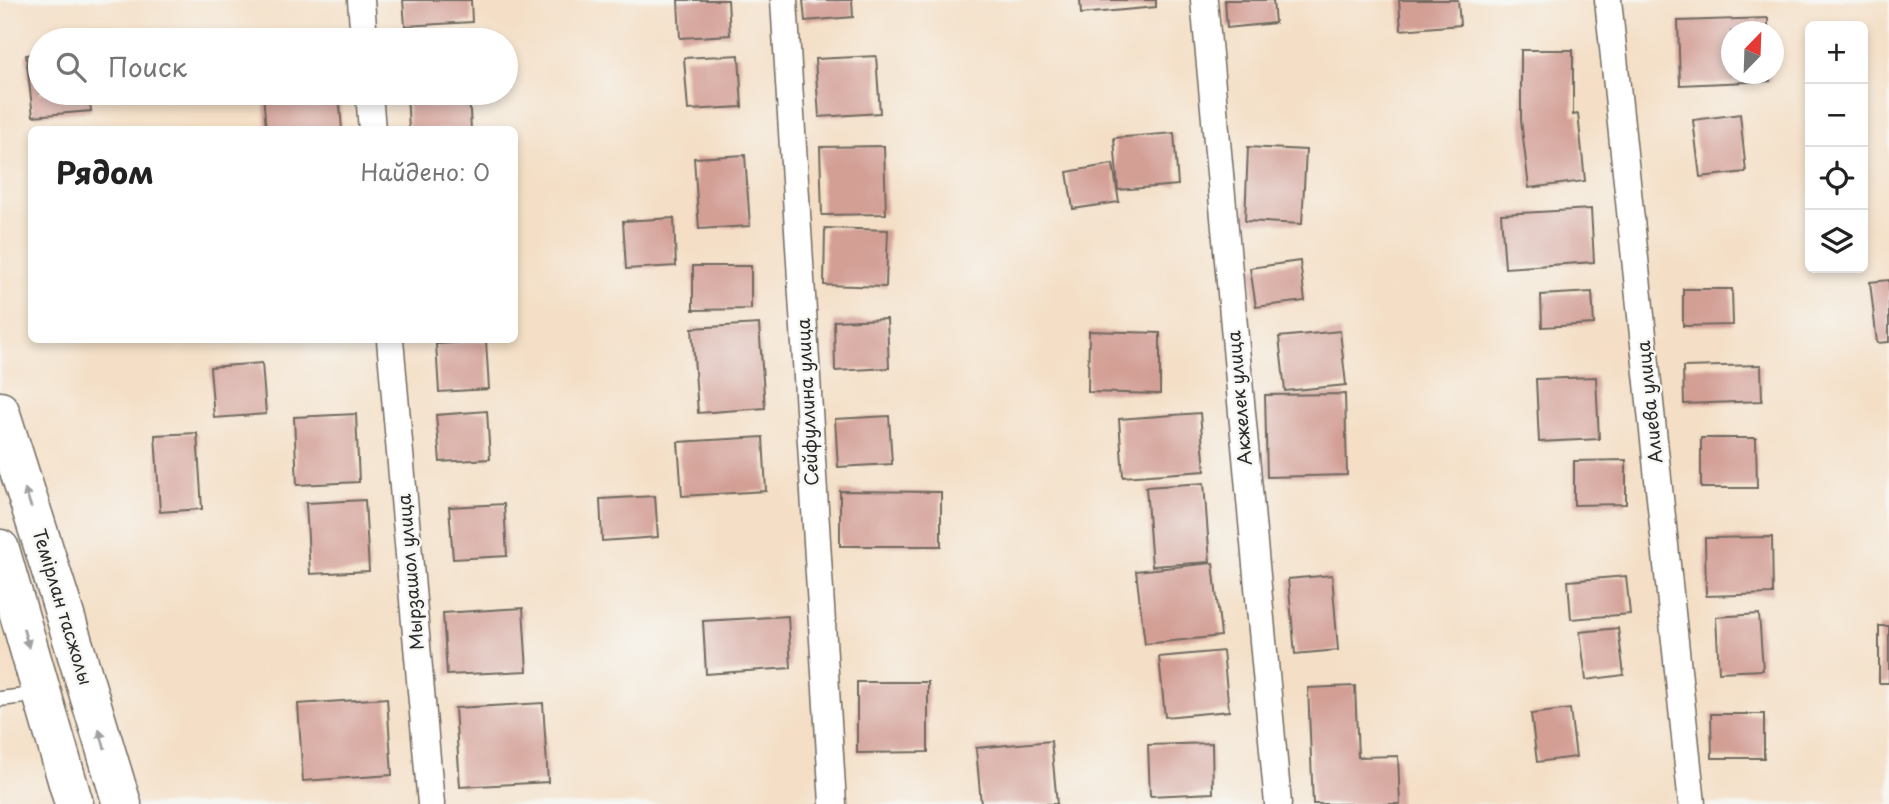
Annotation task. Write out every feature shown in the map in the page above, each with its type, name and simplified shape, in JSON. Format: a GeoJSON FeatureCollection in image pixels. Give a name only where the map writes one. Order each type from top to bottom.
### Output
{"type":"FeatureCollection","features":[{"type":"Feature","properties":{"kind":"main road","name":"Темірлан тасжолы"},"geometry":{"type":"LineString","coordinates":[[0,411],[60,596],[122,804]]}},
{"type":"Feature","properties":{"kind":"main road"},"geometry":{"type":"LineString","coordinates":[[0,549],[74,804]]}},
{"type":"Feature","properties":{"kind":"street"},"geometry":{"type":"LineString","coordinates":[[361,0],[363,28]]}},
{"type":"Feature","properties":{"kind":"street","name":"Сейфуллина улица"},"geometry":{"type":"LineString","coordinates":[[784,0],[832,804]]}},
{"type":"Feature","properties":{"kind":"street","name":"Акжелек улица"},"geometry":{"type":"LineString","coordinates":[[1204,0],[1277,800]]}},
{"type":"Feature","properties":{"kind":"street","name":"Алиева улица"},"geometry":{"type":"LineString","coordinates":[[1608,0],[1692,804]]}},
{"type":"Feature","properties":{"kind":"street"},"geometry":{"type":"LineString","coordinates":[[370,105],[372,126]]}},
{"type":"Feature","properties":{"kind":"street","name":"Мырзашол улица"},"geometry":{"type":"LineString","coordinates":[[390,343],[431,804]]}},
{"type":"Feature","properties":{"kind":"lane"},"geometry":{"type":"LineString","coordinates":[[0,699],[42,694]]}},
{"type":"Feature","properties":{"kind":"building"},"geometry":{"type":"Polygon","coordinates":[[[403,0],[471,0],[472,22],[405,26],[403,0]]]}},
{"type":"Feature","properties":{"kind":"building"},"geometry":{"type":"Polygon","coordinates":[[[678,0],[728,0],[730,35],[680,38],[678,0]]]}},
{"type":"Feature","properties":{"kind":"building"},"geometry":{"type":"Polygon","coordinates":[[[803,0],[852,0],[853,17],[805,21],[803,0]]]}},
{"type":"Feature","properties":{"kind":"building"},"geometry":{"type":"Polygon","coordinates":[[[1080,0],[1156,0],[1156,7],[1081,14],[1080,0]]]}},
{"type":"Feature","properties":{"kind":"building"},"geometry":{"type":"Polygon","coordinates":[[[1225,0],[1273,0],[1275,23],[1227,28],[1225,0]]]}},
{"type":"Feature","properties":{"kind":"building"},"geometry":{"type":"Polygon","coordinates":[[[1399,0],[1458,0],[1460,25],[1401,30],[1399,0]]]}},
{"type":"Feature","properties":{"kind":"building"},"geometry":{"type":"Polygon","coordinates":[[[1768,18],[1768,21],[1721,21],[1721,83],[1680,85],[1678,21],[1768,18]]]}},
{"type":"Feature","properties":{"kind":"building"},"geometry":{"type":"Polygon","coordinates":[[[1521,50],[1573,50],[1573,115],[1578,114],[1585,181],[1529,188],[1521,120],[1521,50]]]}},
{"type":"Feature","properties":{"kind":"building"},"geometry":{"type":"Polygon","coordinates":[[[739,55],[742,107],[688,110],[684,58],[739,55]]]}},
{"type":"Feature","properties":{"kind":"building"},"geometry":{"type":"Polygon","coordinates":[[[876,56],[880,113],[819,117],[815,59],[876,56]]]}},
{"type":"Feature","properties":{"kind":"building"},"geometry":{"type":"Polygon","coordinates":[[[32,105],[90,105],[91,111],[33,116],[32,105]]]}},
{"type":"Feature","properties":{"kind":"building"},"geometry":{"type":"Polygon","coordinates":[[[264,105],[340,105],[342,126],[266,126],[264,105]]]}},
{"type":"Feature","properties":{"kind":"building"},"geometry":{"type":"Polygon","coordinates":[[[408,105],[470,105],[471,126],[409,126],[408,105]]]}},
{"type":"Feature","properties":{"kind":"building"},"geometry":{"type":"Polygon","coordinates":[[[1740,114],[1746,172],[1700,177],[1693,120],[1740,114]]]}},
{"type":"Feature","properties":{"kind":"building"},"geometry":{"type":"Polygon","coordinates":[[[1174,133],[1178,185],[1118,190],[1114,138],[1174,133]]]}},
{"type":"Feature","properties":{"kind":"building"},"geometry":{"type":"Polygon","coordinates":[[[884,146],[886,214],[822,215],[820,147],[884,146]]]}},
{"type":"Feature","properties":{"kind":"building"},"geometry":{"type":"Polygon","coordinates":[[[1248,147],[1306,150],[1302,224],[1245,221],[1248,147]]]}},
{"type":"Feature","properties":{"kind":"building"},"geometry":{"type":"Polygon","coordinates":[[[745,155],[750,226],[699,229],[694,158],[745,155]]]}},
{"type":"Feature","properties":{"kind":"building"},"geometry":{"type":"Polygon","coordinates":[[[1113,164],[1119,202],[1073,209],[1067,172],[1113,164]]]}},
{"type":"Feature","properties":{"kind":"building"},"geometry":{"type":"Polygon","coordinates":[[[1591,209],[1594,262],[1505,268],[1501,214],[1591,209]]]}},
{"type":"Feature","properties":{"kind":"building"},"geometry":{"type":"Polygon","coordinates":[[[674,218],[676,266],[626,269],[623,221],[674,218]]]}},
{"type":"Feature","properties":{"kind":"building"},"geometry":{"type":"Polygon","coordinates":[[[825,228],[888,230],[886,287],[824,285],[825,228]]]}},
{"type":"Feature","properties":{"kind":"building"},"geometry":{"type":"Polygon","coordinates":[[[1300,261],[1305,301],[1256,307],[1250,268],[1300,261]]]}},
{"type":"Feature","properties":{"kind":"building"},"geometry":{"type":"Polygon","coordinates":[[[693,266],[751,266],[751,309],[693,310],[693,266]]]}},
{"type":"Feature","properties":{"kind":"building"},"geometry":{"type":"Polygon","coordinates":[[[1889,280],[1889,342],[1877,343],[1870,282],[1889,280]]]}},
{"type":"Feature","properties":{"kind":"building"},"geometry":{"type":"Polygon","coordinates":[[[1683,289],[1732,289],[1733,325],[1683,326],[1683,289]]]}},
{"type":"Feature","properties":{"kind":"building"},"geometry":{"type":"Polygon","coordinates":[[[1592,292],[1594,324],[1542,327],[1541,295],[1592,292]]]}},
{"type":"Feature","properties":{"kind":"building"},"geometry":{"type":"Polygon","coordinates":[[[887,319],[889,368],[835,371],[834,321],[887,319]]]}},
{"type":"Feature","properties":{"kind":"building"},"geometry":{"type":"Polygon","coordinates":[[[759,324],[765,408],[698,413],[692,328],[759,324]]]}},
{"type":"Feature","properties":{"kind":"building"},"geometry":{"type":"Polygon","coordinates":[[[1089,331],[1160,333],[1160,394],[1088,392],[1089,331]]]}},
{"type":"Feature","properties":{"kind":"building"},"geometry":{"type":"Polygon","coordinates":[[[1340,331],[1346,385],[1285,391],[1279,337],[1340,331]]]}},
{"type":"Feature","properties":{"kind":"building"},"geometry":{"type":"Polygon","coordinates":[[[486,343],[489,389],[439,392],[436,344],[486,343]]]}},
{"type":"Feature","properties":{"kind":"building"},"geometry":{"type":"Polygon","coordinates":[[[262,363],[266,414],[214,418],[210,367],[262,363]]]}},
{"type":"Feature","properties":{"kind":"building"},"geometry":{"type":"Polygon","coordinates":[[[1761,365],[1762,401],[1684,404],[1683,367],[1761,365]]]}},
{"type":"Feature","properties":{"kind":"building"},"geometry":{"type":"Polygon","coordinates":[[[1596,377],[1599,439],[1539,442],[1536,379],[1596,377]]]}},
{"type":"Feature","properties":{"kind":"building"},"geometry":{"type":"Polygon","coordinates":[[[1345,394],[1347,475],[1267,477],[1265,395],[1345,394]]]}},
{"type":"Feature","properties":{"kind":"building"},"geometry":{"type":"Polygon","coordinates":[[[487,411],[490,459],[440,462],[436,415],[487,411]]]}},
{"type":"Feature","properties":{"kind":"building"},"geometry":{"type":"Polygon","coordinates":[[[1200,413],[1205,471],[1123,477],[1119,419],[1200,413]]]}},
{"type":"Feature","properties":{"kind":"building"},"geometry":{"type":"Polygon","coordinates":[[[356,414],[359,482],[297,485],[294,417],[356,414]]]}},
{"type":"Feature","properties":{"kind":"building"},"geometry":{"type":"Polygon","coordinates":[[[889,416],[892,464],[838,467],[835,419],[889,416]]]}},
{"type":"Feature","properties":{"kind":"building"},"geometry":{"type":"Polygon","coordinates":[[[197,433],[202,509],[160,512],[155,435],[197,433]]]}},
{"type":"Feature","properties":{"kind":"building"},"geometry":{"type":"Polygon","coordinates":[[[763,437],[766,491],[682,496],[678,442],[763,437]]]}},
{"type":"Feature","properties":{"kind":"building"},"geometry":{"type":"Polygon","coordinates":[[[1701,438],[1756,438],[1757,488],[1701,488],[1701,438]]]}},
{"type":"Feature","properties":{"kind":"building"},"geometry":{"type":"Polygon","coordinates":[[[1626,460],[1626,504],[1574,505],[1574,461],[1626,460]]]}},
{"type":"Feature","properties":{"kind":"building"},"geometry":{"type":"Polygon","coordinates":[[[1204,483],[1210,562],[1152,566],[1146,487],[1204,483]]]}},
{"type":"Feature","properties":{"kind":"building"},"geometry":{"type":"Polygon","coordinates":[[[840,491],[941,492],[941,546],[840,546],[840,491]]]}},
{"type":"Feature","properties":{"kind":"building"},"geometry":{"type":"Polygon","coordinates":[[[655,496],[658,537],[602,541],[600,499],[655,496]]]}},
{"type":"Feature","properties":{"kind":"building"},"geometry":{"type":"Polygon","coordinates":[[[365,500],[369,571],[310,574],[306,503],[365,500]]]}},
{"type":"Feature","properties":{"kind":"building"},"geometry":{"type":"Polygon","coordinates":[[[504,504],[507,556],[453,559],[449,507],[504,504]]]}},
{"type":"Feature","properties":{"kind":"building"},"geometry":{"type":"Polygon","coordinates":[[[1772,537],[1773,594],[1706,596],[1705,538],[1772,537]]]}},
{"type":"Feature","properties":{"kind":"building"},"geometry":{"type":"Polygon","coordinates":[[[1213,563],[1221,636],[1145,644],[1136,571],[1213,563]]]}},
{"type":"Feature","properties":{"kind":"building"},"geometry":{"type":"Polygon","coordinates":[[[1332,575],[1338,650],[1295,654],[1288,579],[1332,575]]]}},
{"type":"Feature","properties":{"kind":"building"},"geometry":{"type":"Polygon","coordinates":[[[1626,576],[1630,614],[1571,619],[1568,581],[1626,576]]]}},
{"type":"Feature","properties":{"kind":"building"},"geometry":{"type":"Polygon","coordinates":[[[523,608],[527,671],[447,675],[443,613],[523,608]]]}},
{"type":"Feature","properties":{"kind":"building"},"geometry":{"type":"Polygon","coordinates":[[[1759,614],[1763,670],[1719,672],[1716,617],[1759,614]]]}},
{"type":"Feature","properties":{"kind":"building"},"geometry":{"type":"Polygon","coordinates":[[[788,616],[791,668],[706,674],[703,621],[788,616]]]}},
{"type":"Feature","properties":{"kind":"building"},"geometry":{"type":"Polygon","coordinates":[[[1879,626],[1889,626],[1889,683],[1879,683],[1879,626]]]}},
{"type":"Feature","properties":{"kind":"building"},"geometry":{"type":"Polygon","coordinates":[[[1618,628],[1624,675],[1586,680],[1580,632],[1618,628]]]}},
{"type":"Feature","properties":{"kind":"building"},"geometry":{"type":"Polygon","coordinates":[[[1223,651],[1229,711],[1165,717],[1159,657],[1223,651]]]}},
{"type":"Feature","properties":{"kind":"building"},"geometry":{"type":"Polygon","coordinates":[[[857,682],[928,682],[928,752],[857,753],[857,682]]]}},
{"type":"Feature","properties":{"kind":"building"},"geometry":{"type":"Polygon","coordinates":[[[1355,686],[1358,757],[1398,756],[1400,804],[1313,804],[1308,688],[1355,686]]]}},
{"type":"Feature","properties":{"kind":"building"},"geometry":{"type":"Polygon","coordinates":[[[387,698],[392,775],[303,781],[298,704],[387,698]]]}},
{"type":"Feature","properties":{"kind":"building"},"geometry":{"type":"Polygon","coordinates":[[[543,703],[548,782],[460,787],[455,708],[543,703]]]}},
{"type":"Feature","properties":{"kind":"building"},"geometry":{"type":"Polygon","coordinates":[[[1570,709],[1576,757],[1537,762],[1531,714],[1570,709]]]}},
{"type":"Feature","properties":{"kind":"building"},"geometry":{"type":"Polygon","coordinates":[[[1711,714],[1764,714],[1764,758],[1712,758],[1711,714]]]}},
{"type":"Feature","properties":{"kind":"building"},"geometry":{"type":"Polygon","coordinates":[[[1051,741],[1057,804],[981,804],[976,748],[1051,741]]]}},
{"type":"Feature","properties":{"kind":"building"},"geometry":{"type":"Polygon","coordinates":[[[1212,743],[1213,793],[1150,796],[1148,745],[1212,743]]]}}]}
